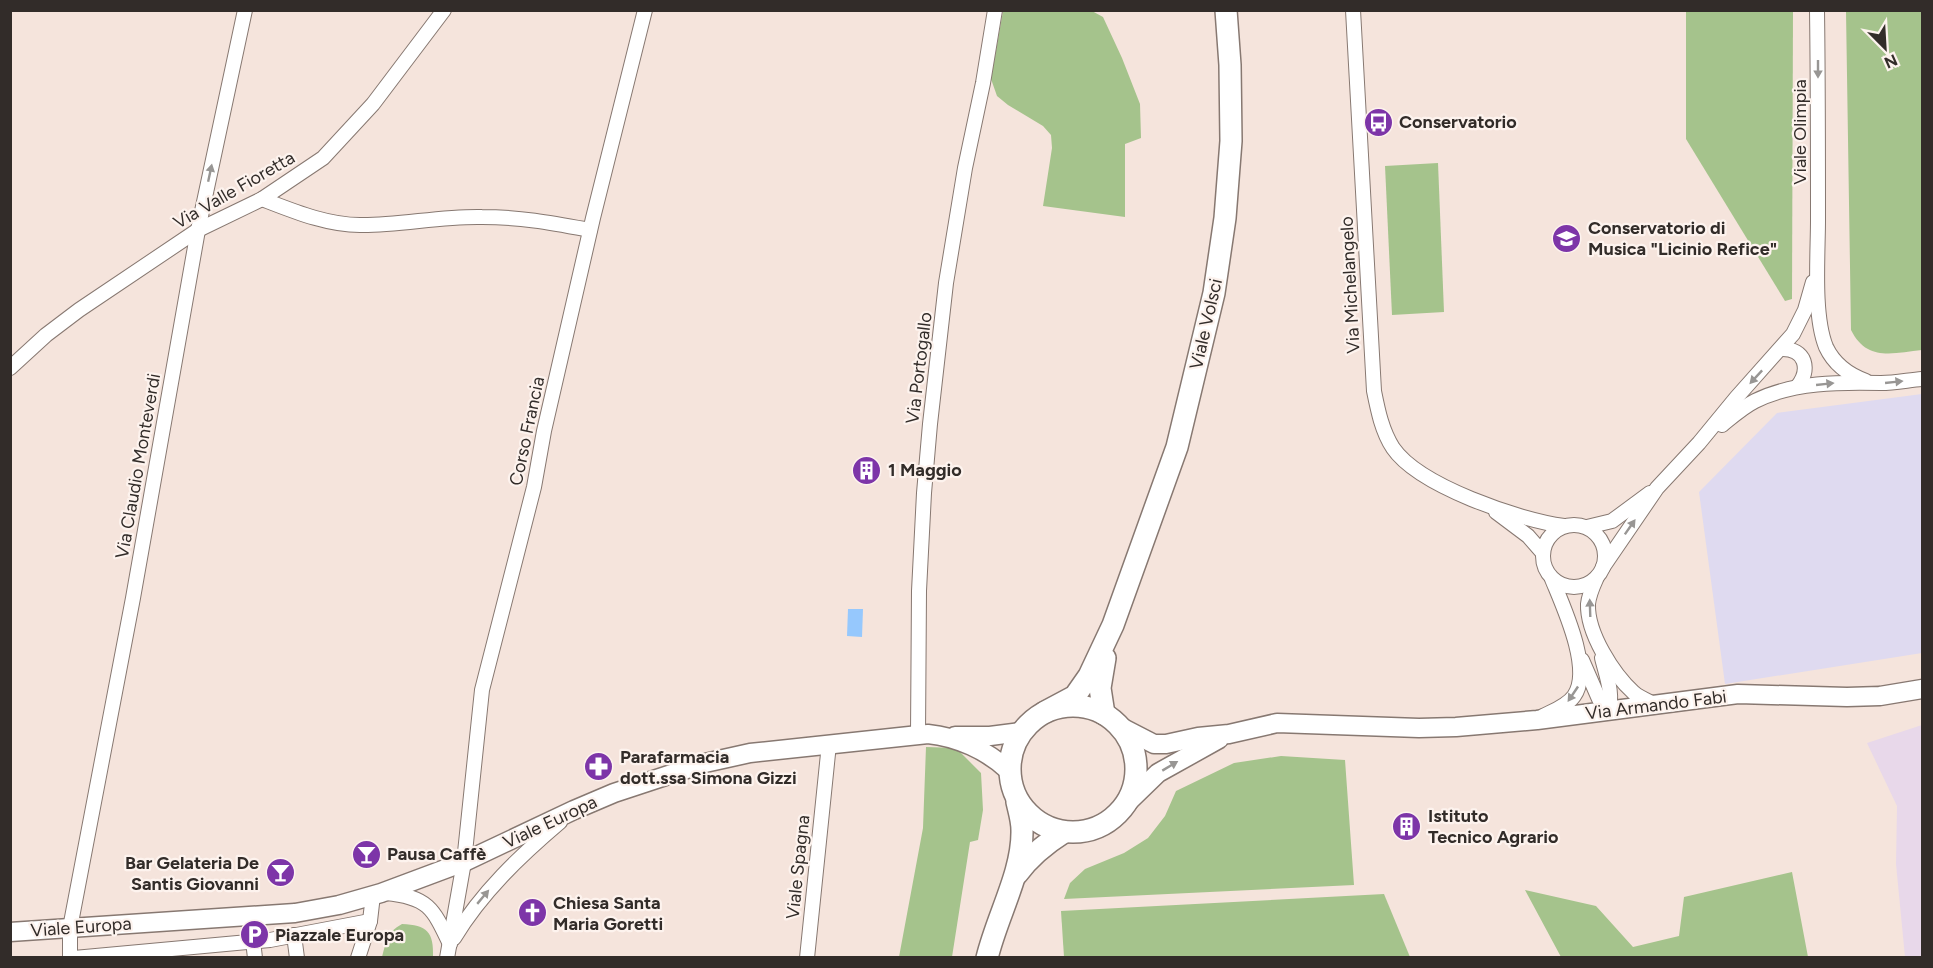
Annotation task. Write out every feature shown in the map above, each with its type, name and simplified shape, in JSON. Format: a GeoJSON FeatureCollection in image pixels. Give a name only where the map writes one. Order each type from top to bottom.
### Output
{"type":"FeatureCollection","features":[{"type":"Feature","properties":{"kind":"main road","name":"Viale Volsci"},"geometry":{"type":"LineString","coordinates":[[1045,712],[1059,707],[1090,708],[1104,714],[1121,727],[1129,739],[1137,765],[1136,779],[1126,804],[1114,818],[1099,827],[1082,832],[1064,832],[1036,821],[1025,811],[1011,785],[1010,757],[1022,732],[1032,721],[1045,712],[1075,696],[1089,676],[1113,625],[1177,447],[1215,293],[1225,218],[1231,141],[1230,65],[1226,10]]}},
{"type":"Feature","properties":{"kind":"main road","name":"Viale Volsci"},"geometry":{"type":"LineString","coordinates":[[1104,714],[1100,688],[1113,625]]}},
{"type":"Feature","properties":{"kind":"main road","name":"Viale Volsci"},"geometry":{"type":"LineString","coordinates":[[1013,880],[1022,829],[1017,799]]}},
{"type":"Feature","properties":{"kind":"main road","name":"Viale Volsci"},"geometry":{"type":"LineString","coordinates":[[1013,880],[1027,861],[1045,844],[1064,832]]}},
{"type":"Feature","properties":{"kind":"main road"},"geometry":{"type":"LineString","coordinates":[[988,954],[1013,880]]}},
{"type":"Feature","properties":{"kind":"street","name":"Via Claudio Monteverdi"},"geometry":{"type":"LineString","coordinates":[[72,957],[70,928],[198,230],[245,10]]}},
{"type":"Feature","properties":{"kind":"street","name":"Via Valle Fioretta"},"geometry":{"type":"LineString","coordinates":[[10,368],[46,335],[79,310],[198,230],[262,199],[322,158],[373,104],[444,10]]}},
{"type":"Feature","properties":{"kind":"street","name":"Corso Francia"},"geometry":{"type":"LineString","coordinates":[[449,951],[464,862],[482,690],[534,487],[544,431],[590,230],[645,10]]}},
{"type":"Feature","properties":{"kind":"street","name":"Via Portogallo"},"geometry":{"type":"LineString","coordinates":[[918,734],[920,591],[924,493],[930,424],[948,272],[995,10]]}},
{"type":"Feature","properties":{"kind":"street","name":"Via Michelangelo"},"geometry":{"type":"LineString","coordinates":[[1353,10],[1374,391],[1387,435],[1394,449],[1410,465],[1430,479],[1482,502],[1533,520],[1564,526]]}},
{"type":"Feature","properties":{"kind":"street","name":"Viale Olimpia"},"geometry":{"type":"LineString","coordinates":[[1817,10],[1819,314],[1823,339],[1831,356],[1850,374],[1866,381]]}},
{"type":"Feature","properties":{"kind":"street"},"geometry":{"type":"LineString","coordinates":[[262,199],[296,212],[339,223],[362,226],[479,216],[525,218],[590,230]]}},
{"type":"Feature","properties":{"kind":"street","name":"Viale Olimpia"},"geometry":{"type":"LineString","coordinates":[[1654,704],[1629,687],[1599,646],[1591,624],[1588,603],[1590,592],[1601,571],[1657,488],[1793,334],[1810,294],[1818,253]]}},
{"type":"Feature","properties":{"kind":"street"},"geometry":{"type":"LineString","coordinates":[[1781,349],[1794,351],[1803,360],[1804,377],[1797,387]]}},
{"type":"Feature","properties":{"kind":"street","name":"Viale Olimpia"},"geometry":{"type":"LineString","coordinates":[[1699,443],[1745,406],[1770,394],[1797,387],[1923,379]]}},
{"type":"Feature","properties":{"kind":"street","name":"Viale Olimpia"},"geometry":{"type":"LineString","coordinates":[[1587,528],[1612,521],[1657,488]]}},
{"type":"Feature","properties":{"kind":"street","name":"Via Michelangelo"},"geometry":{"type":"LineString","coordinates":[[1482,502],[1521,530],[1542,552]]}},
{"type":"Feature","properties":{"kind":"street"},"geometry":{"type":"LineString","coordinates":[[1552,579],[1568,587],[1577,587],[1593,581],[1601,571],[1604,548],[1600,540],[1587,528],[1580,525],[1564,526],[1550,536],[1542,552],[1543,562],[1552,579],[1578,653],[1599,699],[1608,711],[1611,704],[1610,691],[1599,646]]}},
{"type":"Feature","properties":{"kind":"street"},"geometry":{"type":"LineString","coordinates":[[1537,720],[1574,697],[1580,682],[1578,653]]}},
{"type":"Feature","properties":{"kind":"street","name":"Via Armando Fabi"},"geometry":{"type":"LineString","coordinates":[[1229,734],[1277,723],[1437,728],[1537,720],[1738,694],[1856,697],[1923,690]]}},
{"type":"Feature","properties":{"kind":"street"},"geometry":{"type":"LineString","coordinates":[[1121,727],[1155,744],[1229,734]]}},
{"type":"Feature","properties":{"kind":"street"},"geometry":{"type":"LineString","coordinates":[[948,737],[990,736],[1022,732]]}},
{"type":"Feature","properties":{"kind":"street","name":"Viale Europa"},"geometry":{"type":"LineString","coordinates":[[10,932],[295,912],[339,904],[377,894],[464,862],[574,810],[653,779],[705,763],[750,753],[918,734],[948,737]]}},
{"type":"Feature","properties":{"kind":"street"},"geometry":{"type":"LineString","coordinates":[[1126,804],[1158,773],[1229,734]]}},
{"type":"Feature","properties":{"kind":"street"},"geometry":{"type":"LineString","coordinates":[[948,737],[995,758],[1009,771]]}},
{"type":"Feature","properties":{"kind":"street","name":"Viale Spagna"},"geometry":{"type":"LineString","coordinates":[[807,957],[829,744]]}},
{"type":"Feature","properties":{"kind":"street"},"geometry":{"type":"LineString","coordinates":[[449,951],[467,917],[500,878],[535,843],[574,810]]}},
{"type":"Feature","properties":{"kind":"street"},"geometry":{"type":"LineString","coordinates":[[358,957],[377,894],[406,895],[421,901],[441,926],[449,951]]}},
{"type":"Feature","properties":{"kind":"street"},"geometry":{"type":"LineString","coordinates":[[72,957],[217,951],[253,941],[370,921]]}},
{"type":"Feature","properties":{"kind":"street"},"geometry":{"type":"LineString","coordinates":[[294,935],[297,957]]}},
{"type":"Feature","properties":{"kind":"street"},"geometry":{"type":"LineString","coordinates":[[253,941],[255,957]]}},
{"type":"Feature","properties":{"kind":"shaded area"},"geometry":{"type":"Polygon","coordinates":[[[1922,394],[1922,653],[1725,684],[1699,492],[1777,413],[1922,394]]]}},
{"type":"Feature","properties":{"kind":"shaded area"},"geometry":{"type":"Polygon","coordinates":[[[1922,725],[1922,957],[1905,957],[1896,864],[1897,806],[1867,743],[1922,725]]]}},
{"type":"Feature","properties":{"kind":"green space"},"geometry":{"type":"Polygon","coordinates":[[[1003,11],[1092,11],[1103,17],[1140,104],[1141,138],[1125,144],[1125,217],[1043,206],[1052,148],[1051,135],[1043,126],[997,96],[991,79],[1003,11]]]}},
{"type":"Feature","properties":{"kind":"green space"},"geometry":{"type":"Polygon","coordinates":[[[1686,11],[1793,11],[1792,299],[1785,301],[1686,139],[1686,11]]]}},
{"type":"Feature","properties":{"kind":"green space"},"geometry":{"type":"Polygon","coordinates":[[[1846,11],[1922,11],[1922,350],[1891,353],[1873,351],[1857,340],[1851,330],[1846,11]]]}},
{"type":"Feature","properties":{"kind":"green space"},"geometry":{"type":"Polygon","coordinates":[[[1438,163],[1444,312],[1392,315],[1385,166],[1438,163]]]}},
{"type":"Feature","properties":{"kind":"green space"},"geometry":{"type":"Polygon","coordinates":[[[926,747],[956,748],[981,773],[983,810],[978,840],[970,842],[952,957],[899,957],[923,828],[926,747]]]}},
{"type":"Feature","properties":{"kind":"green space"},"geometry":{"type":"Polygon","coordinates":[[[1281,756],[1345,760],[1354,885],[1064,899],[1070,883],[1085,869],[1124,853],[1148,838],[1165,816],[1176,791],[1234,763],[1281,756]]]}},
{"type":"Feature","properties":{"kind":"green space"},"geometry":{"type":"Polygon","coordinates":[[[1792,872],[1808,957],[1561,957],[1525,890],[1596,906],[1633,947],[1679,936],[1684,897],[1792,872]]]}},
{"type":"Feature","properties":{"kind":"green space"},"geometry":{"type":"Polygon","coordinates":[[[1384,894],[1410,957],[1064,957],[1061,911],[1384,894]]]}},
{"type":"Feature","properties":{"kind":"green space"},"geometry":{"type":"Polygon","coordinates":[[[402,924],[418,926],[427,932],[432,941],[433,957],[382,957],[390,934],[402,924]]]}},
{"type":"Feature","properties":{"kind":"water"},"geometry":{"type":"Polygon","coordinates":[[[848,609],[863,609],[862,637],[847,636],[848,609]]]}},
{"type":"Feature","properties":{"kind":"place","name":"Conservatorio"},"geometry":{"type":"Point","coordinates":[1378,122]}},
{"type":"Feature","properties":{"kind":"place","name":"Conservatorio di Musica \"Licinio Refice\""},"geometry":{"type":"Point","coordinates":[1567,238]}},
{"type":"Feature","properties":{"kind":"place","name":"1 Maggio"},"geometry":{"type":"Point","coordinates":[867,470]}},
{"type":"Feature","properties":{"kind":"place","name":"Parafarmacia dott.ssa Simona Gizzi"},"geometry":{"type":"Point","coordinates":[599,767]}},
{"type":"Feature","properties":{"kind":"place","name":"Istituto Tecnico Agrario"},"geometry":{"type":"Point","coordinates":[1407,826]}},
{"type":"Feature","properties":{"kind":"place","name":"Pausa Caffè"},"geometry":{"type":"Point","coordinates":[366,854]}},
{"type":"Feature","properties":{"kind":"place","name":"Bar Gelateria De Santis Giovanni"},"geometry":{"type":"Point","coordinates":[280,873]}},
{"type":"Feature","properties":{"kind":"place","name":"Chiesa Santa Maria Goretti"},"geometry":{"type":"Point","coordinates":[532,913]}},
{"type":"Feature","properties":{"kind":"place","name":"Piazzale Europa"},"geometry":{"type":"Point","coordinates":[254,935]}}]}
